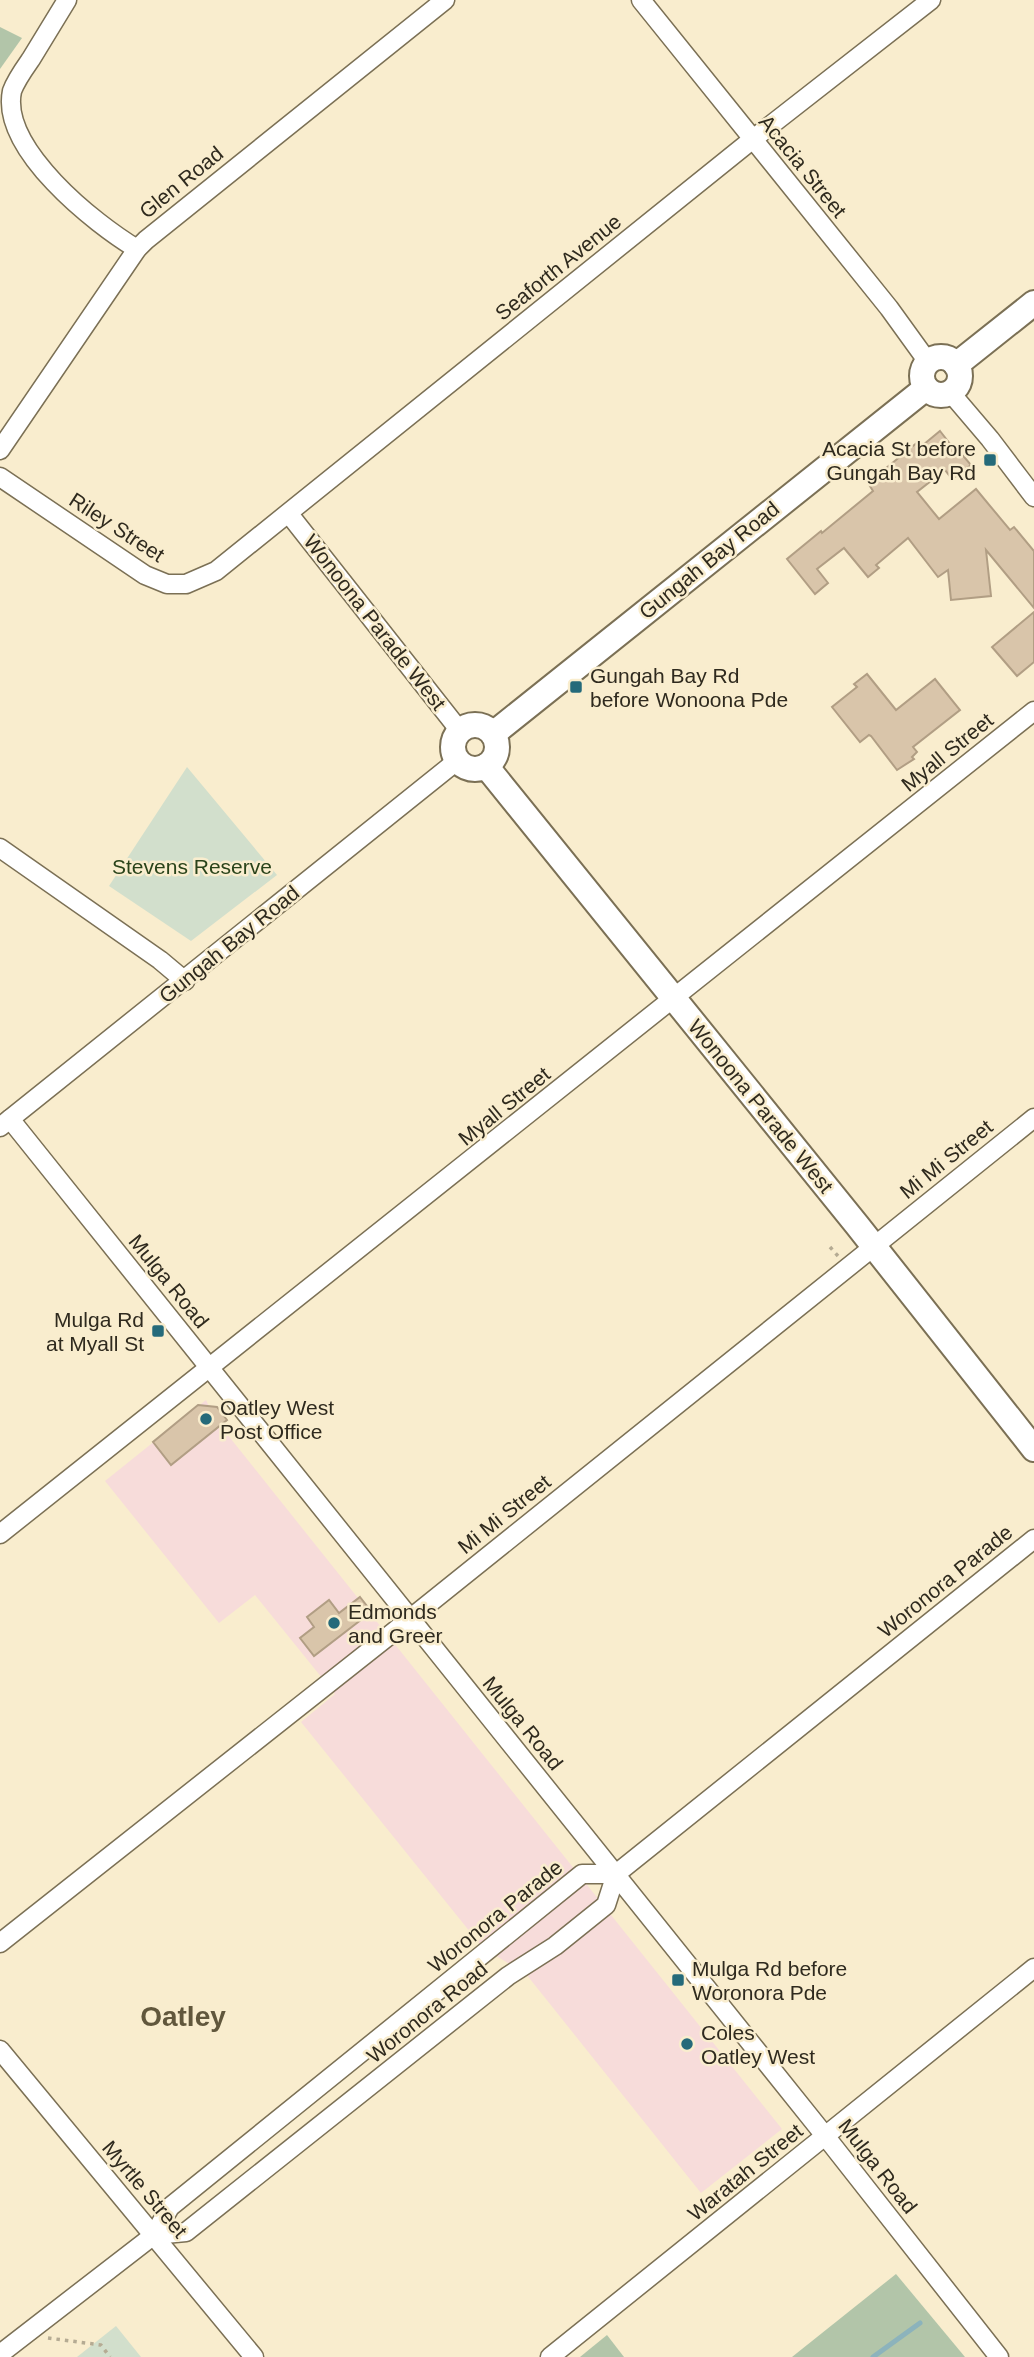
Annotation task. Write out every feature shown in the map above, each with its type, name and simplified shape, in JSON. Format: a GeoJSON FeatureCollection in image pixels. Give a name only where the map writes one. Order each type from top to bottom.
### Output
{"type":"FeatureCollection","features":[{"type":"Feature","properties":{"kind":"street"},"geometry":{"type":"LineString","coordinates":[[68,0],[16,83],[10,100],[12,124],[26,152],[76,206],[104,229],[137,249]]}},
{"type":"Feature","properties":{"kind":"street","name":"Glen Road"},"geometry":{"type":"LineString","coordinates":[[0,450],[137,249],[445,0]]}},
{"type":"Feature","properties":{"kind":"street","name":"Acacia Street"},"geometry":{"type":"LineString","coordinates":[[641,0],[889,308],[928,362]]}},
{"type":"Feature","properties":{"kind":"street","name":"Seaforth Avenue"},"geometry":{"type":"LineString","coordinates":[[216,571],[753,139],[931,0]]}},
{"type":"Feature","properties":{"kind":"street"},"geometry":{"type":"LineString","coordinates":[[956,365],[1034,303]]}},
{"type":"Feature","properties":{"kind":"street"},"geometry":{"type":"LineString","coordinates":[[938,390],[955,388],[960,377],[956,365],[939,357],[928,362],[922,375],[990,439],[1034,497]]}},
{"type":"Feature","properties":{"kind":"street","name":"Gungah Bay Road"},"geometry":{"type":"LineString","coordinates":[[493,734],[938,390]]}},
{"type":"Feature","properties":{"kind":"street","name":"Riley Street"},"geometry":{"type":"LineString","coordinates":[[0,477],[145,575],[167,584],[186,584],[216,571]]}},
{"type":"Feature","properties":{"kind":"street","name":"Wonoona Parade West"},"geometry":{"type":"LineString","coordinates":[[289,514],[460,731]]}},
{"type":"Feature","properties":{"kind":"street","name":"Myall Street"},"geometry":{"type":"LineString","coordinates":[[0,1534],[1034,711]]}},
{"type":"Feature","properties":{"kind":"street"},"geometry":{"type":"LineString","coordinates":[[474,725],[488,729],[493,734],[497,752],[486,766],[474,769],[458,760],[453,749],[460,731],[474,725]]}},
{"type":"Feature","properties":{"kind":"street","name":"Gungah Bay Road"},"geometry":{"type":"LineString","coordinates":[[5,1123],[458,760]]}},
{"type":"Feature","properties":{"kind":"street","name":"Wonoona Parade West"},"geometry":{"type":"LineString","coordinates":[[486,766],[1034,1449]]}},
{"type":"Feature","properties":{"kind":"street"},"geometry":{"type":"LineString","coordinates":[[0,848],[160,960],[185,981]]}},
{"type":"Feature","properties":{"kind":"street","name":"Mi Mi Street"},"geometry":{"type":"LineString","coordinates":[[0,1943],[410,1619],[1034,1118]]}},
{"type":"Feature","properties":{"kind":"street","name":"Mulga Road"},"geometry":{"type":"LineString","coordinates":[[5,1123],[209,1368],[826,2137],[999,2357]]}},
{"type":"Feature","properties":{"kind":"street","name":"Woronora Parade"},"geometry":{"type":"LineString","coordinates":[[0,2354],[154,2235],[170,2207],[582,1874],[615,1874],[1034,1539]]}},
{"type":"Feature","properties":{"kind":"street","name":"Woronora Road"},"geometry":{"type":"LineString","coordinates":[[154,2235],[186,2232],[508,1976],[555,1946],[606,1905],[615,1874]]}},
{"type":"Feature","properties":{"kind":"street","name":"Woronora Road"},"geometry":{"type":"LineString","coordinates":[[488,1950],[508,1976]]}},
{"type":"Feature","properties":{"kind":"street","name":"Waratah Street"},"geometry":{"type":"LineString","coordinates":[[550,2357],[1034,1968]]}},
{"type":"Feature","properties":{"kind":"street","name":"Myrtle Street"},"geometry":{"type":"LineString","coordinates":[[0,2050],[254,2357]]}},
{"type":"Feature","properties":{"kind":"street","name":"Woronora Road"},"geometry":{"type":"LineString","coordinates":[[354,2059],[373,2083]]}},
{"type":"Feature","properties":{"kind":"street"},"geometry":{"type":"LineString","coordinates":[[271,2125],[290,2149]]}},
{"type":"Feature","properties":{"kind":"path"},"geometry":{"type":"LineString","coordinates":[[26,2334],[101,2345],[110,2357]]}},
{"type":"Feature","properties":{"kind":"shaded area"},"geometry":{"type":"Polygon","coordinates":[[[206,1400],[215,1419],[782,2129],[701,2193],[526,1974],[483,1948],[301,1722],[335,1694],[255,1595],[219,1623],[105,1481],[206,1400]]]}},
{"type":"Feature","properties":{"kind":"green space"},"geometry":{"type":"Polygon","coordinates":[[[0,27],[22,38],[0,69],[0,27]]]}},
{"type":"Feature","properties":{"kind":"green space","name":"Stevens Reserve"},"geometry":{"type":"Polygon","coordinates":[[[187,767],[277,875],[191,941],[109,886],[187,767]]]}},
{"type":"Feature","properties":{"kind":"green space"},"geometry":{"type":"Polygon","coordinates":[[[896,2274],[965,2357],[792,2357],[896,2274]]]}},
{"type":"Feature","properties":{"kind":"green space"},"geometry":{"type":"Polygon","coordinates":[[[116,2326],[141,2357],[77,2357],[116,2326]]]}},
{"type":"Feature","properties":{"kind":"green space"},"geometry":{"type":"Polygon","coordinates":[[[607,2335],[624,2357],[580,2357],[607,2335]]]}},
{"type":"Feature","properties":{"kind":"building"},"geometry":{"type":"Polygon","coordinates":[[[940,431],[958,454],[960,452],[971,465],[952,479],[945,470],[917,492],[939,519],[976,489],[1010,530],[1014,527],[1034,551],[1034,608],[986,550],[991,596],[951,600],[948,570],[938,577],[908,538],[876,565],[879,568],[868,577],[844,548],[817,569],[828,583],[815,594],[787,559],[873,491],[868,483],[919,441],[923,445],[940,431]]]}},
{"type":"Feature","properties":{"kind":"building"},"geometry":{"type":"Polygon","coordinates":[[[1034,612],[1034,662],[1017,676],[992,647],[1034,612]]]}},
{"type":"Feature","properties":{"kind":"building"},"geometry":{"type":"Polygon","coordinates":[[[867,674],[896,710],[935,679],[960,710],[913,747],[917,752],[912,757],[914,759],[897,770],[871,736],[860,742],[832,707],[857,687],[854,684],[867,674]]]}},
{"type":"Feature","properties":{"kind":"building"},"geometry":{"type":"Polygon","coordinates":[[[198,1405],[217,1407],[227,1420],[171,1465],[153,1442],[198,1405]]]}},
{"type":"Feature","properties":{"kind":"building","name":"Edmonds and Greer"},"geometry":{"type":"Polygon","coordinates":[[[360,1597],[367,1606],[366,1616],[314,1656],[300,1638],[314,1627],[307,1617],[329,1600],[339,1613],[360,1597]]]}},
{"type":"Feature","properties":{"kind":"waterway"},"geometry":{"type":"LineString","coordinates":[[873,2357],[920,2323]]}},
{"type":"Feature","properties":{"kind":"place","name":"Acacia St before Gungah Bay Rd"},"geometry":{"type":"Point","coordinates":[990,460]}},
{"type":"Feature","properties":{"kind":"place","name":"Gungah Bay Rd before Wonoona Pde"},"geometry":{"type":"Point","coordinates":[576,687]}},
{"type":"Feature","properties":{"kind":"place","name":"Mulga Rd at Myall St"},"geometry":{"type":"Point","coordinates":[158,1331]}},
{"type":"Feature","properties":{"kind":"place","name":"Oatley West Post Office"},"geometry":{"type":"Point","coordinates":[206,1419]}},
{"type":"Feature","properties":{"kind":"place","name":"Edmonds and Greer"},"geometry":{"type":"Point","coordinates":[334,1623]}},
{"type":"Feature","properties":{"kind":"place","name":"Mulga Rd before Woronora Pde"},"geometry":{"type":"Point","coordinates":[678,1980]}},
{"type":"Feature","properties":{"kind":"place","name":"Coles Oatley West"},"geometry":{"type":"Point","coordinates":[687,2044]}},
{"type":"Feature","properties":{"kind":"district","name":"Oatley"},"geometry":{"type":"Point","coordinates":[183,2016]}}]}
